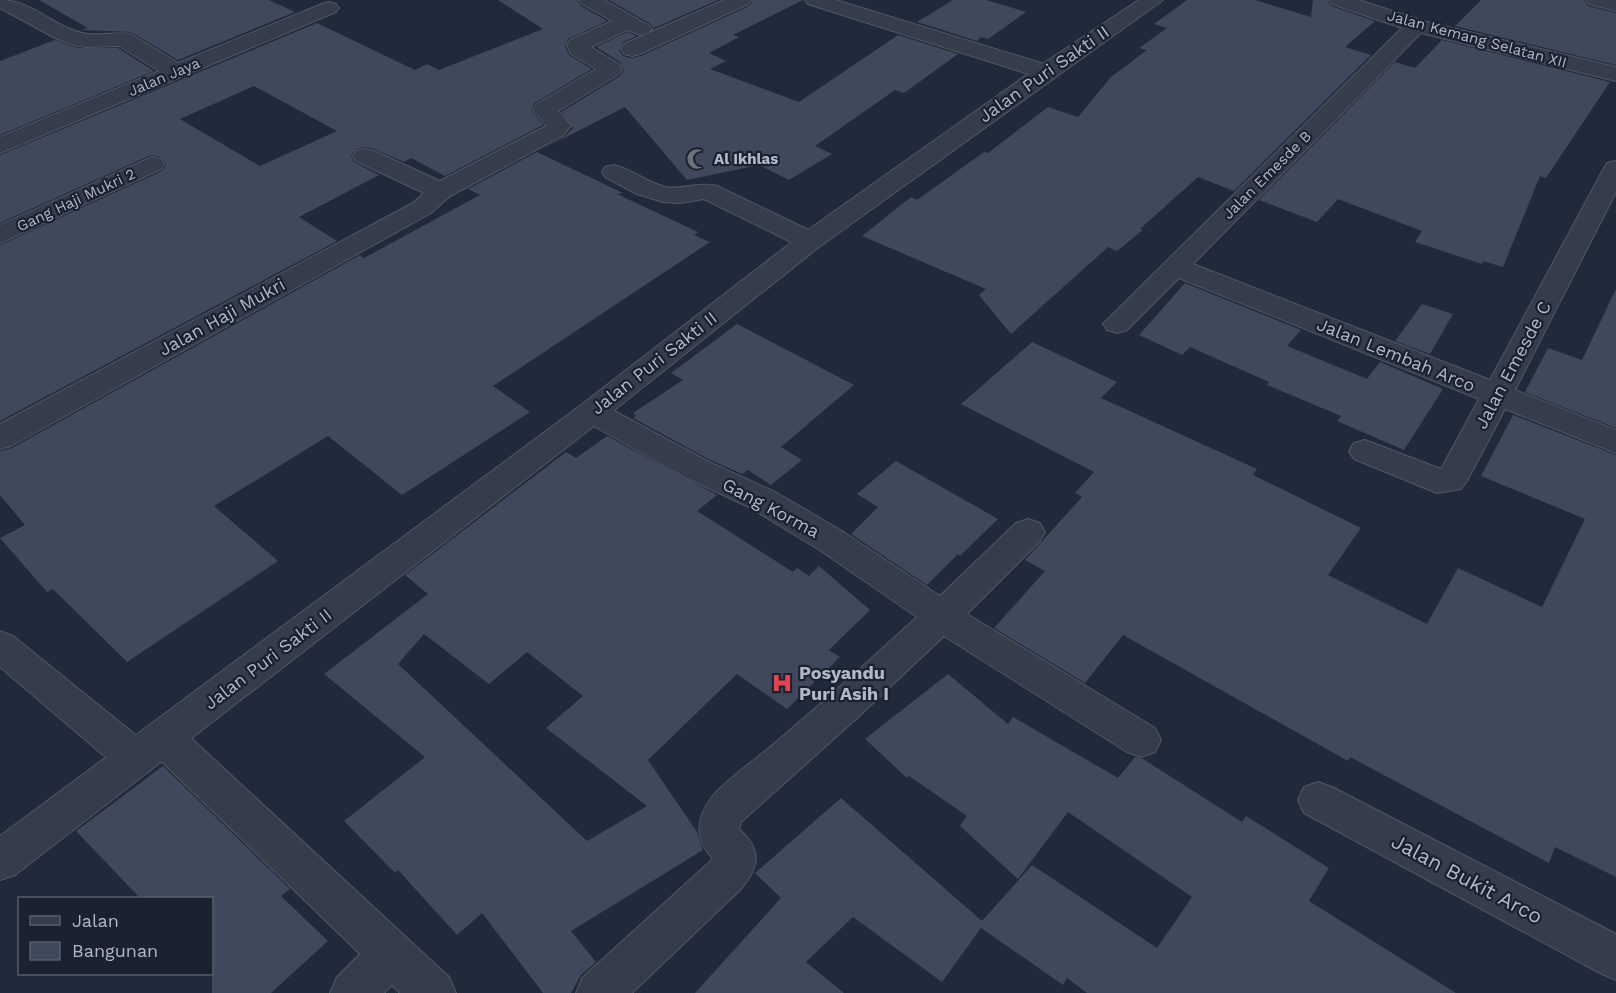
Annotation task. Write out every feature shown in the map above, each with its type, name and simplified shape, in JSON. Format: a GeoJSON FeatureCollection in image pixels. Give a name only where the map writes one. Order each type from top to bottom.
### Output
{"type":"FeatureCollection","features":[{"type":"Feature","properties":{"kind":"street"},"geometry":{"type":"LineString","coordinates":[[0,0],[65,34],[86,41],[123,39],[176,72]]}},
{"type":"Feature","properties":{"kind":"street"},"geometry":{"type":"LineString","coordinates":[[588,0],[656,37]]}},
{"type":"Feature","properties":{"kind":"street"},"geometry":{"type":"LineString","coordinates":[[632,49],[741,0]]}},
{"type":"Feature","properties":{"kind":"street"},"geometry":{"type":"LineString","coordinates":[[815,0],[1046,72]]}},
{"type":"Feature","properties":{"kind":"street","name":"Jalan Puri Sakti II"},"geometry":{"type":"LineString","coordinates":[[0,861],[592,412],[810,241],[1046,72],[1153,0]]}},
{"type":"Feature","properties":{"kind":"street","name":"Jalan Kemang Selatan XII"},"geometry":{"type":"LineString","coordinates":[[1339,0],[1416,26],[1616,75]]}},
{"type":"Feature","properties":{"kind":"street"},"geometry":{"type":"LineString","coordinates":[[1596,0],[1616,5]]}},
{"type":"Feature","properties":{"kind":"street","name":"Jalan Jaya"},"geometry":{"type":"LineString","coordinates":[[0,146],[328,8]]}},
{"type":"Feature","properties":{"kind":"street","name":"Jalan Haji Mukri"},"geometry":{"type":"LineString","coordinates":[[0,438],[422,208],[441,191],[554,131],[559,126],[546,114],[545,109],[611,69],[579,49],[578,45],[627,22]]}},
{"type":"Feature","properties":{"kind":"street","name":"Jalan Emesde B"},"geometry":{"type":"LineString","coordinates":[[1117,324],[1416,26]]}},
{"type":"Feature","properties":{"kind":"street"},"geometry":{"type":"LineString","coordinates":[[365,156],[441,191]]}},
{"type":"Feature","properties":{"kind":"street","name":"Gang Haji Mukri 2"},"geometry":{"type":"LineString","coordinates":[[0,235],[152,164]]}},
{"type":"Feature","properties":{"kind":"street","name":"Jalan Emesde C"},"geometry":{"type":"LineString","coordinates":[[1365,452],[1437,481],[1449,481],[1456,473],[1498,396],[1616,168]]}},
{"type":"Feature","properties":{"kind":"street"},"geometry":{"type":"LineString","coordinates":[[614,172],[659,195],[708,191],[810,241]]}},
{"type":"Feature","properties":{"kind":"street","name":"Jalan Lembah Arco"},"geometry":{"type":"LineString","coordinates":[[1176,267],[1616,442]]}},
{"type":"Feature","properties":{"kind":"street","name":"Gang Korma"},"geometry":{"type":"LineString","coordinates":[[592,412],[698,470],[763,500],[831,540],[942,616],[1141,740]]}},
{"type":"Feature","properties":{"kind":"street"},"geometry":{"type":"LineString","coordinates":[[599,993],[735,864],[734,851],[720,840],[718,833],[718,826],[727,809],[819,731],[1028,532]]}},
{"type":"Feature","properties":{"kind":"street"},"geometry":{"type":"LineString","coordinates":[[0,646],[150,748],[392,953],[433,993]]}},
{"type":"Feature","properties":{"kind":"street","name":"Jalan Bukit Arco"},"geometry":{"type":"LineString","coordinates":[[1318,800],[1616,957]]}},
{"type":"Feature","properties":{"kind":"street"},"geometry":{"type":"LineString","coordinates":[[353,993],[392,953]]}},
{"type":"Feature","properties":{"kind":"building"},"geometry":{"type":"Polygon","coordinates":[[[39,0],[269,0],[295,12],[178,60],[131,32],[81,30],[88,28],[39,0]]]}},
{"type":"Feature","properties":{"kind":"building"},"geometry":{"type":"Polygon","coordinates":[[[498,0],[577,0],[581,6],[607,21],[568,39],[565,46],[569,55],[592,69],[535,103],[531,109],[543,125],[445,176],[411,158],[404,162],[374,149],[365,147],[356,149],[351,155],[354,162],[379,175],[299,217],[337,241],[0,421],[0,245],[162,171],[166,165],[161,157],[151,155],[0,223],[0,155],[317,23],[415,70],[427,64],[439,70],[543,29],[498,0]],[[254,86],[180,119],[260,166],[337,131],[254,86]]]}},
{"type":"Feature","properties":{"kind":"building"},"geometry":{"type":"Polygon","coordinates":[[[609,0],[718,0],[654,28],[609,0]]]}},
{"type":"Feature","properties":{"kind":"building"},"geometry":{"type":"Polygon","coordinates":[[[753,0],[803,0],[733,35],[739,37],[709,53],[726,61],[710,69],[799,102],[898,35],[958,54],[904,93],[895,90],[815,146],[832,154],[789,180],[759,165],[687,180],[625,107],[537,152],[563,138],[573,128],[561,112],[620,76],[624,70],[620,62],[596,47],[627,32],[637,36],[623,42],[619,50],[623,56],[631,58],[641,56],[749,6],[753,0]]]}},
{"type":"Feature","properties":{"kind":"building"},"geometry":{"type":"Polygon","coordinates":[[[953,0],[986,0],[1026,12],[988,39],[981,37],[977,41],[917,22],[953,0]]]}},
{"type":"Feature","properties":{"kind":"building"},"geometry":{"type":"Polygon","coordinates":[[[1187,0],[1255,0],[1311,17],[1313,0],[1327,0],[1331,6],[1375,21],[1345,47],[1371,55],[1234,191],[1198,177],[1140,229],[1143,230],[1117,251],[1108,247],[1011,334],[979,295],[986,289],[862,236],[911,197],[917,200],[984,152],[988,153],[1048,107],[1078,117],[1111,77],[1147,50],[1139,48],[1167,28],[1154,24],[1187,0]]]}},
{"type":"Feature","properties":{"kind":"building"},"geometry":{"type":"Polygon","coordinates":[[[1481,0],[1584,0],[1588,6],[1616,13],[1616,65],[1455,26],[1481,0]]]}},
{"type":"Feature","properties":{"kind":"building"},"geometry":{"type":"Polygon","coordinates":[[[55,40],[78,48],[118,48],[154,71],[0,135],[0,61],[55,40]]]}},
{"type":"Feature","properties":{"kind":"building"},"geometry":{"type":"Polygon","coordinates":[[[1442,40],[1610,82],[1546,178],[1540,176],[1503,267],[1483,261],[1482,264],[1415,242],[1422,231],[1338,199],[1317,222],[1259,200],[1395,62],[1415,68],[1442,40]]]}},
{"type":"Feature","properties":{"kind":"building"},"geometry":{"type":"Polygon","coordinates":[[[537,152],[623,193],[617,194],[698,232],[694,235],[710,242],[493,386],[530,412],[402,495],[328,436],[214,506],[278,561],[127,662],[53,589],[47,592],[0,538],[25,525],[0,495],[0,451],[12,448],[360,255],[364,258],[480,195],[468,189],[537,152]]]}},
{"type":"Feature","properties":{"kind":"building"},"geometry":{"type":"Polygon","coordinates":[[[1185,283],[1301,330],[1287,346],[1367,379],[1380,362],[1443,389],[1404,450],[1337,421],[1341,416],[1267,385],[1269,382],[1190,347],[1182,355],[1139,335],[1185,283]]]}},
{"type":"Feature","properties":{"kind":"building"},"geometry":{"type":"Polygon","coordinates":[[[1616,289],[1616,428],[1525,392],[1548,348],[1582,360],[1616,289]]]}},
{"type":"Feature","properties":{"kind":"building"},"geometry":{"type":"Polygon","coordinates":[[[1422,304],[1453,314],[1430,354],[1395,341],[1422,304]]]}},
{"type":"Feature","properties":{"kind":"building"},"geometry":{"type":"Polygon","coordinates":[[[737,324],[854,385],[781,447],[802,460],[771,485],[748,470],[742,474],[710,460],[633,418],[636,416],[633,413],[683,380],[671,373],[737,324]]]}},
{"type":"Feature","properties":{"kind":"building"},"geometry":{"type":"Polygon","coordinates":[[[1032,342],[1117,382],[1101,398],[1257,469],[1253,475],[1361,528],[1328,575],[1427,624],[1458,568],[1542,607],[1585,519],[1481,476],[1513,415],[1616,455],[1616,877],[1555,847],[1549,863],[1350,757],[1348,761],[1123,635],[1085,683],[994,628],[1045,571],[1025,560],[1082,497],[1075,493],[1094,472],[961,404],[1032,342]]]}},
{"type":"Feature","properties":{"kind":"building"},"geometry":{"type":"Polygon","coordinates":[[[607,436],[717,495],[697,511],[793,572],[797,568],[809,576],[819,566],[870,610],[829,650],[840,657],[787,709],[737,674],[648,760],[697,832],[703,850],[571,931],[596,962],[581,975],[571,993],[543,993],[482,913],[457,935],[398,870],[395,873],[344,821],[425,757],[324,674],[428,594],[405,575],[566,452],[576,458],[607,436]],[[424,634],[398,664],[587,841],[647,806],[546,728],[583,696],[527,652],[489,684],[424,634]]]}},
{"type":"Feature","properties":{"kind":"building"},"geometry":{"type":"Polygon","coordinates":[[[896,461],[998,519],[927,585],[851,534],[878,507],[857,494],[896,461]]]}},
{"type":"Feature","properties":{"kind":"building"},"geometry":{"type":"Polygon","coordinates":[[[948,674],[1008,724],[1013,717],[1118,778],[1135,757],[1143,759],[1242,822],[1246,816],[1329,868],[1309,901],[1456,993],[1087,993],[1067,978],[1063,985],[981,928],[942,982],[853,917],[806,962],[844,993],[695,993],[781,898],[755,873],[841,798],[982,921],[1032,865],[1157,948],[1192,897],[1068,812],[1018,879],[960,826],[967,816],[909,776],[907,778],[865,739],[948,674]]]}},
{"type":"Feature","properties":{"kind":"building"},"geometry":{"type":"Polygon","coordinates":[[[163,766],[290,889],[281,896],[328,941],[271,993],[212,993],[213,897],[139,897],[76,831],[163,766]]]}},
{"type":"Feature","properties":{"kind":"place","name":"Al Ikhlas"},"geometry":{"type":"Point","coordinates":[697,159]}},
{"type":"Feature","properties":{"kind":"place","name":"Posyandu Puri Asih I"},"geometry":{"type":"Point","coordinates":[782,683]}}]}
